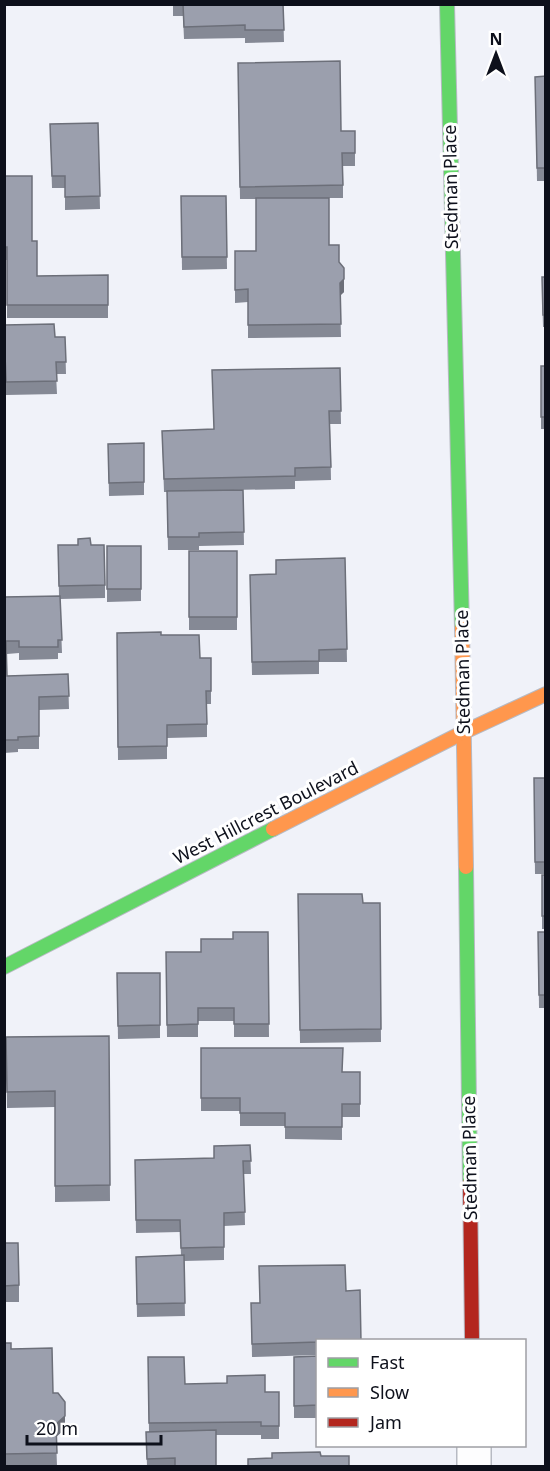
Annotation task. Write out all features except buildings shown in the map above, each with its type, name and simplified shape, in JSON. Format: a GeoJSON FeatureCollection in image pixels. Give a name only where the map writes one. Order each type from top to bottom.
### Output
{"type":"FeatureCollection","features":[{"type":"Feature","properties":{"kind":"street","name":"Stedman Place"},"geometry":{"type":"LineString","coordinates":[[447,4],[464,732],[472,1339]]}},
{"type":"Feature","properties":{"kind":"street","name":"West Hillcrest Boulevard"},"geometry":{"type":"LineString","coordinates":[[4,967],[464,732],[546,694]]}},
{"type":"Feature","properties":{"kind":"street"},"geometry":{"type":"LineString","coordinates":[[474,1447],[474,1467]]}},
{"type":"Feature","properties":{"kind":"traffic: fast"},"geometry":{"type":"LineString","coordinates":[[447,4],[462,628]]}},
{"type":"Feature","properties":{"kind":"traffic: fast"},"geometry":{"type":"LineString","coordinates":[[4,967],[273,829]]}},
{"type":"Feature","properties":{"kind":"traffic: fast"},"geometry":{"type":"LineString","coordinates":[[466,867],[470,1183]]}},
{"type":"Feature","properties":{"kind":"traffic: slow"},"geometry":{"type":"LineString","coordinates":[[462,628],[466,867]]}},
{"type":"Feature","properties":{"kind":"traffic: slow"},"geometry":{"type":"LineString","coordinates":[[273,829],[464,732],[546,694]]}},
{"type":"Feature","properties":{"kind":"traffic: jam"},"geometry":{"type":"LineString","coordinates":[[470,1183],[472,1339]]}}]}
